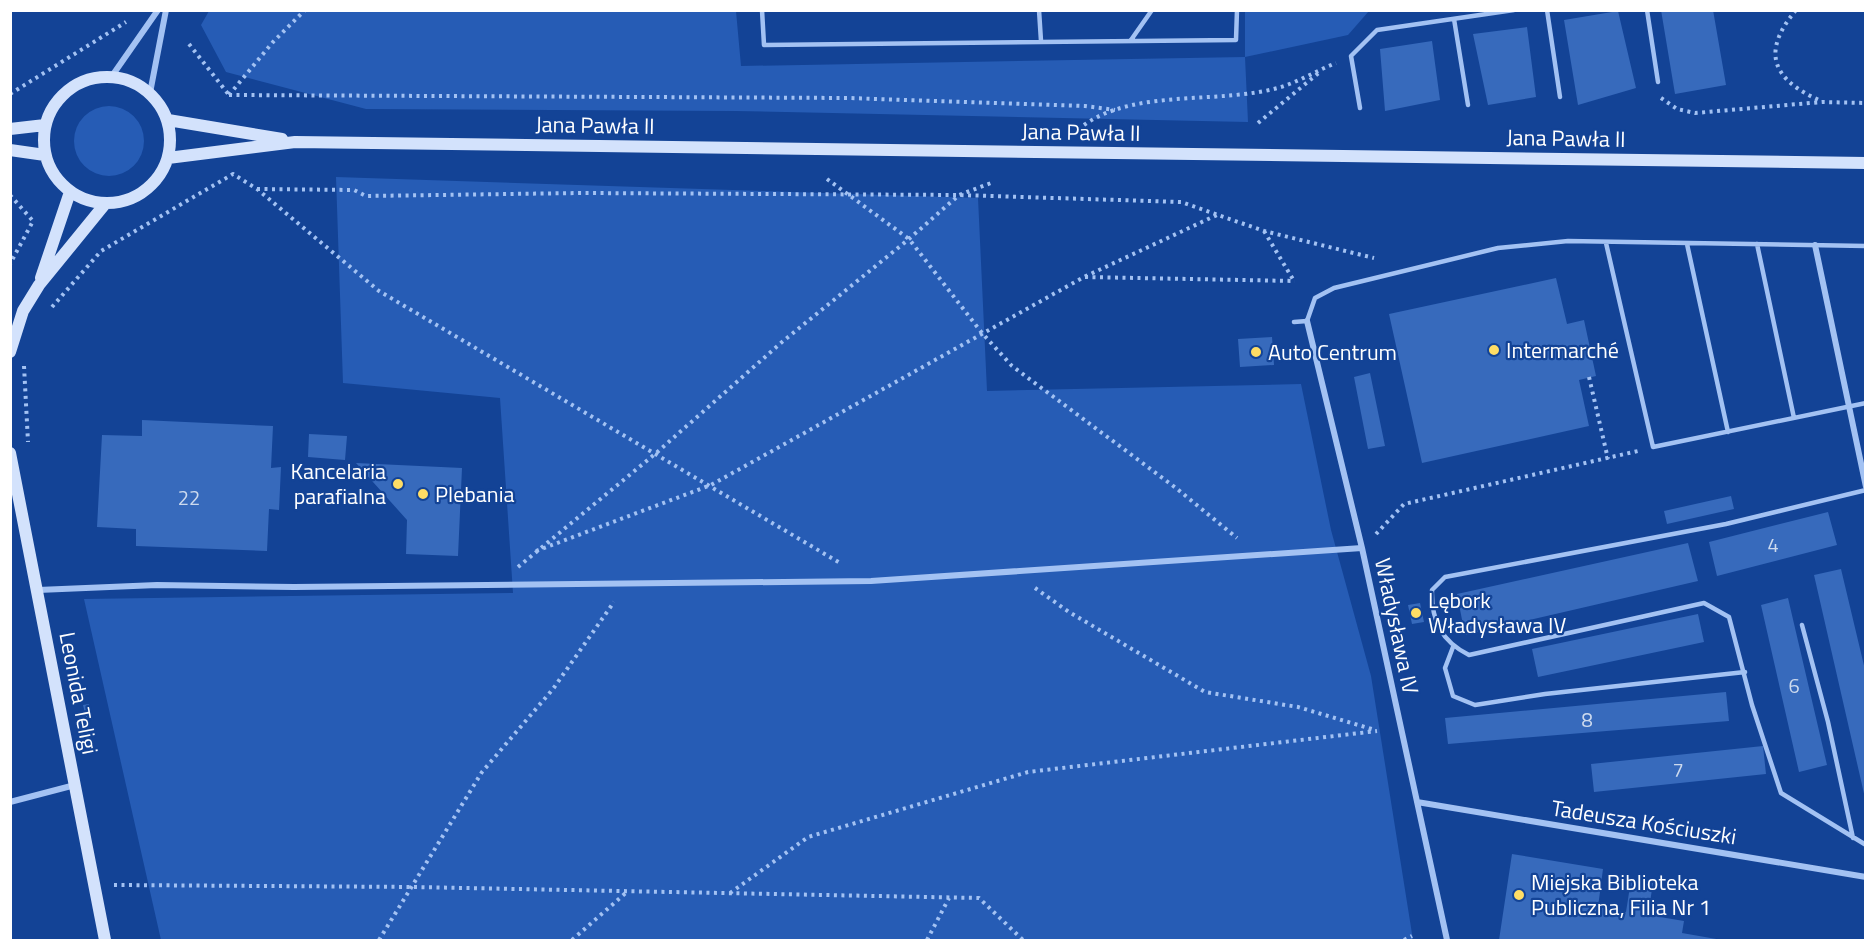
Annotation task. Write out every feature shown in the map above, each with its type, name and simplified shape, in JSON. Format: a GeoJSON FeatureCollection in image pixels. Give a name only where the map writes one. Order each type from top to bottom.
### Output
{"type":"FeatureCollection","features":[{"type":"Feature","properties":{"kind":"main road"},"geometry":{"type":"LineString","coordinates":[[112,76],[132,81],[150,93],[168,120],[171,139],[168,158],[159,177],[145,192],[126,201],[105,204],[87,201],[69,192],[54,176],[45,155],[45,125],[54,104],[70,88],[89,79],[112,76]]}},
{"type":"Feature","properties":{"kind":"main road","name":"Jana Pawła II"},"geometry":{"type":"LineString","coordinates":[[168,120],[295,142]]}},
{"type":"Feature","properties":{"kind":"main road"},"geometry":{"type":"LineString","coordinates":[[10,129],[45,125]]}},
{"type":"Feature","properties":{"kind":"main road","name":"Jana Pawła II"},"geometry":{"type":"LineString","coordinates":[[168,158],[295,142],[1866,163]]}},
{"type":"Feature","properties":{"kind":"main road"},"geometry":{"type":"LineString","coordinates":[[10,150],[45,155]]}},
{"type":"Feature","properties":{"kind":"main road"},"geometry":{"type":"LineString","coordinates":[[39,285],[69,192]]}},
{"type":"Feature","properties":{"kind":"main road"},"geometry":{"type":"LineString","coordinates":[[10,352],[23,311],[39,285],[105,204]]}},
{"type":"Feature","properties":{"kind":"main road","name":"Leonida Teligi"},"geometry":{"type":"LineString","coordinates":[[10,453],[39,590],[105,940]]}},
{"type":"Feature","properties":{"kind":"street"},"geometry":{"type":"LineString","coordinates":[[112,76],[159,10]]}},
{"type":"Feature","properties":{"kind":"street"},"geometry":{"type":"LineString","coordinates":[[150,93],[166,10]]}},
{"type":"Feature","properties":{"kind":"street"},"geometry":{"type":"LineString","coordinates":[[1815,245],[1847,407],[1866,488]]}},
{"type":"Feature","properties":{"kind":"street","name":"Władysława IV"},"geometry":{"type":"LineString","coordinates":[[1307,321],[1362,548],[1447,940]]}},
{"type":"Feature","properties":{"kind":"street"},"geometry":{"type":"LineString","coordinates":[[39,590],[156,585],[498,585],[870,581],[1362,548]]}},
{"type":"Feature","properties":{"kind":"street"},"geometry":{"type":"LineString","coordinates":[[10,802],[76,785]]}},
{"type":"Feature","properties":{"kind":"street","name":"Tadeusza Kościuszki"},"geometry":{"type":"LineString","coordinates":[[1417,802],[1866,877]]}},
{"type":"Feature","properties":{"kind":"lane"},"geometry":{"type":"LineString","coordinates":[[762,10],[764,45],[1236,40],[1237,10]]}},
{"type":"Feature","properties":{"kind":"lane"},"geometry":{"type":"LineString","coordinates":[[1040,10],[1041,41]]}},
{"type":"Feature","properties":{"kind":"lane"},"geometry":{"type":"LineString","coordinates":[[1131,40],[1152,10]]}},
{"type":"Feature","properties":{"kind":"lane"},"geometry":{"type":"LineString","coordinates":[[1360,108],[1352,56],[1377,30],[1514,10]]}},
{"type":"Feature","properties":{"kind":"lane"},"geometry":{"type":"LineString","coordinates":[[1547,10],[1560,97]]}},
{"type":"Feature","properties":{"kind":"lane"},"geometry":{"type":"LineString","coordinates":[[1647,10],[1658,82]]}},
{"type":"Feature","properties":{"kind":"lane"},"geometry":{"type":"LineString","coordinates":[[1454,19],[1467,105]]}},
{"type":"Feature","properties":{"kind":"lane"},"geometry":{"type":"LineString","coordinates":[[1294,322],[1307,321],[1316,298],[1334,288],[1498,248],[1568,241],[1866,246]]}},
{"type":"Feature","properties":{"kind":"lane"},"geometry":{"type":"LineString","coordinates":[[1606,243],[1653,447],[1866,403]]}},
{"type":"Feature","properties":{"kind":"lane"},"geometry":{"type":"LineString","coordinates":[[1687,244],[1728,432]]}},
{"type":"Feature","properties":{"kind":"lane"},"geometry":{"type":"LineString","coordinates":[[1757,244],[1794,418]]}},
{"type":"Feature","properties":{"kind":"lane"},"geometry":{"type":"LineString","coordinates":[[1866,488],[1726,524],[1445,578],[1432,590],[1431,608],[1437,627],[1453,647],[1469,655],[1704,603],[1729,617],[1752,705],[1781,794],[1866,845]]}},
{"type":"Feature","properties":{"kind":"lane"},"geometry":{"type":"LineString","coordinates":[[1802,625],[1828,722],[1853,838]]}},
{"type":"Feature","properties":{"kind":"lane"},"geometry":{"type":"LineString","coordinates":[[1453,647],[1446,668],[1453,696],[1475,705],[1745,672]]}},
{"type":"Feature","properties":{"kind":"path"},"geometry":{"type":"LineString","coordinates":[[229,95],[273,42],[305,10]]}},
{"type":"Feature","properties":{"kind":"path"},"geometry":{"type":"LineString","coordinates":[[1796,10],[1780,33],[1774,57],[1779,72],[1799,92],[1822,102]]}},
{"type":"Feature","properties":{"kind":"path"},"geometry":{"type":"LineString","coordinates":[[10,94],[126,22]]}},
{"type":"Feature","properties":{"kind":"path"},"geometry":{"type":"LineString","coordinates":[[189,44],[229,95]]}},
{"type":"Feature","properties":{"kind":"path"},"geometry":{"type":"LineString","coordinates":[[1084,125],[1101,113],[1139,104],[1225,97],[1281,87],[1326,67],[1258,123]]}},
{"type":"Feature","properties":{"kind":"path"},"geometry":{"type":"LineString","coordinates":[[1658,82],[1662,99],[1677,109],[1695,113],[1822,102],[1866,104]]}},
{"type":"Feature","properties":{"kind":"path"},"geometry":{"type":"LineString","coordinates":[[229,95],[848,98],[1085,106],[1115,110]]}},
{"type":"Feature","properties":{"kind":"path"},"geometry":{"type":"LineString","coordinates":[[50,309],[101,251],[232,174],[257,189],[379,291],[870,581]]}},
{"type":"Feature","properties":{"kind":"path"},"geometry":{"type":"LineString","coordinates":[[827,179],[852,195],[909,239],[982,333],[1012,366],[1176,488],[1258,556]]}},
{"type":"Feature","properties":{"kind":"path"},"geometry":{"type":"LineString","coordinates":[[498,585],[536,550],[655,454],[782,342],[909,239],[959,195],[990,183]]}},
{"type":"Feature","properties":{"kind":"path"},"geometry":{"type":"LineString","coordinates":[[257,189],[354,190],[366,196],[580,193],[959,195],[1181,202],[1264,231],[1374,258]]}},
{"type":"Feature","properties":{"kind":"path"},"geometry":{"type":"LineString","coordinates":[[10,195],[33,221],[10,264]]}},
{"type":"Feature","properties":{"kind":"path"},"geometry":{"type":"LineString","coordinates":[[536,550],[711,485],[1084,277],[1219,214]]}},
{"type":"Feature","properties":{"kind":"path"},"geometry":{"type":"LineString","coordinates":[[1084,277],[1295,281],[1264,231]]}},
{"type":"Feature","properties":{"kind":"path"},"geometry":{"type":"LineString","coordinates":[[24,360],[24,404],[29,453]]}},
{"type":"Feature","properties":{"kind":"path"},"geometry":{"type":"LineString","coordinates":[[1589,377],[1608,459]]}},
{"type":"Feature","properties":{"kind":"path"},"geometry":{"type":"LineString","coordinates":[[1362,548],[1404,504],[1653,447]]}},
{"type":"Feature","properties":{"kind":"path"},"geometry":{"type":"LineString","coordinates":[[730,893],[807,837],[1028,772],[1377,731],[1298,707],[1205,692],[1069,612],[1015,573]]}},
{"type":"Feature","properties":{"kind":"path"},"geometry":{"type":"LineString","coordinates":[[379,940],[482,772],[553,689],[627,584]]}},
{"type":"Feature","properties":{"kind":"path"},"geometry":{"type":"LineString","coordinates":[[113,873],[116,885]]}},
{"type":"Feature","properties":{"kind":"path"},"geometry":{"type":"LineString","coordinates":[[94,884],[414,886],[979,898],[1023,940]]}},
{"type":"Feature","properties":{"kind":"path"},"geometry":{"type":"LineString","coordinates":[[572,940],[628,891]]}},
{"type":"Feature","properties":{"kind":"path"},"geometry":{"type":"LineString","coordinates":[[927,940],[949,898]]}},
{"type":"Feature","properties":{"kind":"path"},"geometry":{"type":"LineString","coordinates":[[1404,940],[1412,936]]}},
{"type":"Feature","properties":{"kind":"shaded area"},"geometry":{"type":"Polygon","coordinates":[[[209,11],[736,11],[741,66],[1245,57],[1248,122],[735,111],[366,109],[226,72],[201,25],[209,11]]]}},
{"type":"Feature","properties":{"kind":"shaded area"},"geometry":{"type":"Polygon","coordinates":[[[1245,11],[1369,11],[1348,35],[1245,57],[1245,11]]]}},
{"type":"Feature","properties":{"kind":"shaded area"},"geometry":{"type":"Polygon","coordinates":[[[109,106],[128,112],[138,122],[144,141],[138,160],[128,170],[109,176],[90,170],[80,160],[74,141],[80,122],[90,112],[109,106]]]}},
{"type":"Feature","properties":{"kind":"shaded area"},"geometry":{"type":"Polygon","coordinates":[[[336,177],[978,198],[987,391],[1301,384],[1331,530],[1371,676],[1413,940],[161,940],[84,599],[513,593],[500,398],[343,383],[336,177]]]}},
{"type":"Feature","properties":{"kind":"building"},"geometry":{"type":"Polygon","coordinates":[[[1661,10],[1713,10],[1726,85],[1675,94],[1661,10]]]}},
{"type":"Feature","properties":{"kind":"building"},"geometry":{"type":"Polygon","coordinates":[[[1618,11],[1636,88],[1578,105],[1564,20],[1618,11]]]}},
{"type":"Feature","properties":{"kind":"building"},"geometry":{"type":"Polygon","coordinates":[[[1527,27],[1536,97],[1488,105],[1473,34],[1527,27]]]}},
{"type":"Feature","properties":{"kind":"building"},"geometry":{"type":"Polygon","coordinates":[[[1432,41],[1440,100],[1385,111],[1380,49],[1432,41]]]}},
{"type":"Feature","properties":{"kind":"building","name":"Intermarché"},"geometry":{"type":"Polygon","coordinates":[[[1556,278],[1567,324],[1584,320],[1596,376],[1579,380],[1589,426],[1422,463],[1389,314],[1556,278]]]}},
{"type":"Feature","properties":{"kind":"building","name":"Auto Centrum"},"geometry":{"type":"Polygon","coordinates":[[[1272,337],[1274,365],[1240,367],[1238,339],[1272,337]]]}},
{"type":"Feature","properties":{"kind":"building"},"geometry":{"type":"Polygon","coordinates":[[[1370,373],[1385,446],[1368,449],[1354,377],[1370,373]]]}},
{"type":"Feature","properties":{"kind":"building"},"geometry":{"type":"Polygon","coordinates":[[[142,420],[273,426],[271,468],[281,467],[279,510],[269,509],[267,551],[136,546],[136,529],[97,527],[102,435],[142,436],[142,420]]]}},
{"type":"Feature","properties":{"kind":"building"},"geometry":{"type":"Polygon","coordinates":[[[309,434],[347,436],[345,460],[308,457],[309,434]]]}},
{"type":"Feature","properties":{"kind":"building","name":"Plebania"},"geometry":{"type":"Polygon","coordinates":[[[356,463],[462,468],[458,556],[406,554],[407,520],[356,463]]]}},
{"type":"Feature","properties":{"kind":"building"},"geometry":{"type":"Polygon","coordinates":[[[1731,496],[1734,509],[1667,524],[1664,511],[1731,496]]]}},
{"type":"Feature","properties":{"kind":"building"},"geometry":{"type":"Polygon","coordinates":[[[1828,512],[1837,545],[1717,576],[1709,542],[1828,512]]]}},
{"type":"Feature","properties":{"kind":"building"},"geometry":{"type":"Polygon","coordinates":[[[1688,543],[1698,581],[1465,635],[1457,594],[1688,543]]]}},
{"type":"Feature","properties":{"kind":"building"},"geometry":{"type":"Polygon","coordinates":[[[1841,569],[1866,674],[1865,798],[1814,575],[1841,569]]]}},
{"type":"Feature","properties":{"kind":"building"},"geometry":{"type":"Polygon","coordinates":[[[1788,598],[1827,765],[1799,772],[1761,605],[1788,598]]]}},
{"type":"Feature","properties":{"kind":"building","name":"Lębork Władysława IV"},"geometry":{"type":"Polygon","coordinates":[[[1420,603],[1424,622],[1412,624],[1408,605],[1420,603]]]}},
{"type":"Feature","properties":{"kind":"building"},"geometry":{"type":"Polygon","coordinates":[[[1698,614],[1704,642],[1538,677],[1532,649],[1698,614]]]}},
{"type":"Feature","properties":{"kind":"building"},"geometry":{"type":"Polygon","coordinates":[[[1726,692],[1729,721],[1448,744],[1445,718],[1726,692]]]}},
{"type":"Feature","properties":{"kind":"building"},"geometry":{"type":"Polygon","coordinates":[[[89,704],[93,719],[87,721],[83,705],[89,704]]]}},
{"type":"Feature","properties":{"kind":"building"},"geometry":{"type":"Polygon","coordinates":[[[1763,746],[1766,774],[1594,792],[1591,764],[1763,746]]]}},
{"type":"Feature","properties":{"kind":"building"},"geometry":{"type":"Polygon","coordinates":[[[1512,854],[1603,869],[1598,907],[1626,912],[1631,880],[1653,883],[1648,915],[1684,921],[1682,933],[1722,940],[1499,940],[1512,854]]]}},
{"type":"Feature","properties":{"kind":"place","name":"Intermarché"},"geometry":{"type":"Point","coordinates":[1494,350]}},
{"type":"Feature","properties":{"kind":"place","name":"Auto Centrum"},"geometry":{"type":"Point","coordinates":[1256,352]}},
{"type":"Feature","properties":{"kind":"place","name":"Kancelaria parafialna"},"geometry":{"type":"Point","coordinates":[398,484]}},
{"type":"Feature","properties":{"kind":"place","name":"Plebania"},"geometry":{"type":"Point","coordinates":[423,494]}},
{"type":"Feature","properties":{"kind":"place","name":"Lębork Władysława IV"},"geometry":{"type":"Point","coordinates":[1416,613]}},
{"type":"Feature","properties":{"kind":"place","name":"Miejska Biblioteka Publiczna, Filia Nr 1"},"geometry":{"type":"Point","coordinates":[1519,895]}}]}
